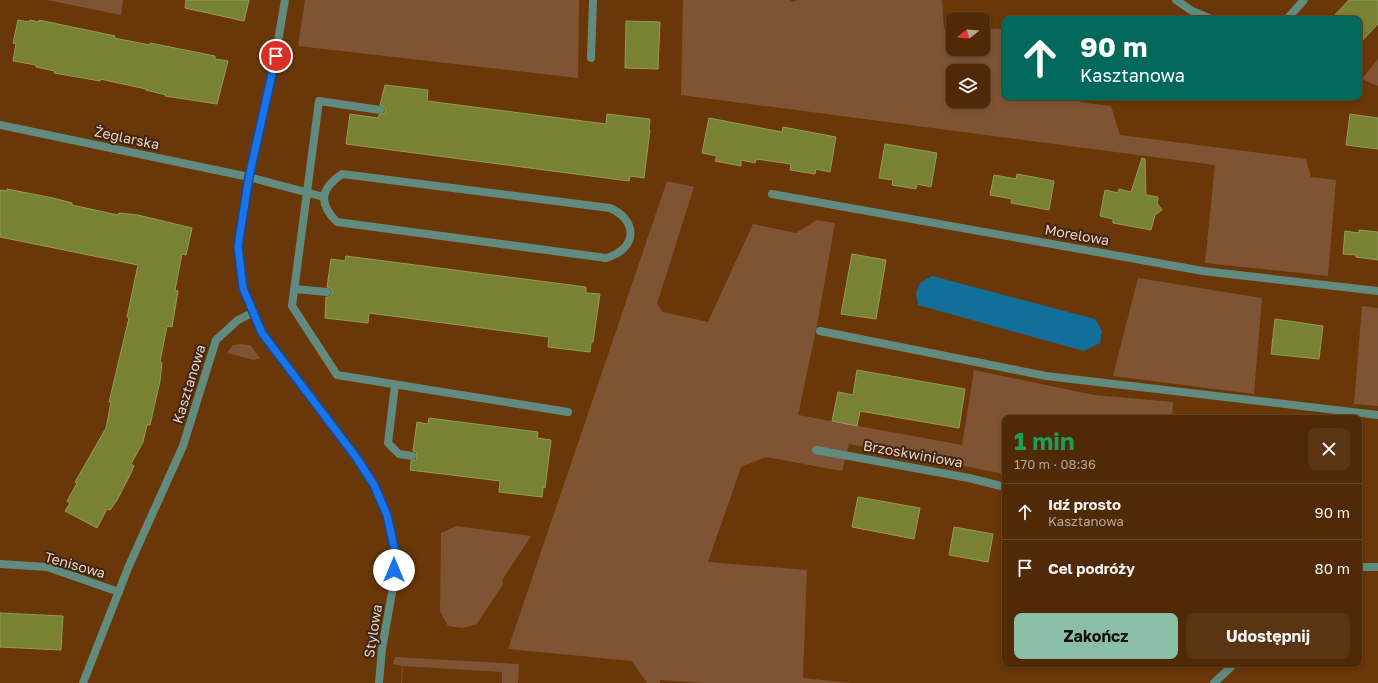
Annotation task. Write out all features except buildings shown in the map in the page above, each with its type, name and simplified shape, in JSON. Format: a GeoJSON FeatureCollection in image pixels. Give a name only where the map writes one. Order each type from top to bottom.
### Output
{"type":"FeatureCollection","features":[{"type":"Feature","properties":{"kind":"street"},"geometry":{"type":"LineString","coordinates":[[252,313],[243,288],[238,246],[249,177],[273,70],[285,0]]}},
{"type":"Feature","properties":{"kind":"street"},"geometry":{"type":"LineString","coordinates":[[591,58],[593,0]]}},
{"type":"Feature","properties":{"kind":"street"},"geometry":{"type":"LineString","coordinates":[[1176,0],[1192,11],[1204,16]]}},
{"type":"Feature","properties":{"kind":"street"},"geometry":{"type":"LineString","coordinates":[[1290,16],[1304,0]]}},
{"type":"Feature","properties":{"kind":"street"},"geometry":{"type":"LineString","coordinates":[[380,110],[319,101],[292,306],[337,375],[568,412]]}},
{"type":"Feature","properties":{"kind":"street","name":"Żeglarska"},"geometry":{"type":"LineString","coordinates":[[0,124],[249,177],[324,197]]}},
{"type":"Feature","properties":{"kind":"street"},"geometry":{"type":"LineString","coordinates":[[342,174],[610,208],[621,213],[629,222],[631,234],[627,246],[618,254],[606,258],[337,222],[326,211],[324,197],[329,182],[342,174]]}},
{"type":"Feature","properties":{"kind":"street","name":"Morelowa"},"geometry":{"type":"LineString","coordinates":[[772,194],[1203,271],[1378,291]]}},
{"type":"Feature","properties":{"kind":"street"},"geometry":{"type":"LineString","coordinates":[[294,289],[327,292]]}},
{"type":"Feature","properties":{"kind":"street","name":"Kasztanowa"},"geometry":{"type":"LineString","coordinates":[[82,683],[118,592],[183,446],[216,340],[238,320],[252,313]]}},
{"type":"Feature","properties":{"kind":"street","name":"Stylowa"},"geometry":{"type":"LineString","coordinates":[[252,313],[262,333],[356,457],[374,485],[387,515],[394,547],[394,581],[382,649],[379,683]]}},
{"type":"Feature","properties":{"kind":"street"},"geometry":{"type":"LineString","coordinates":[[820,331],[1046,376],[1378,415]]}},
{"type":"Feature","properties":{"kind":"street"},"geometry":{"type":"LineString","coordinates":[[395,385],[388,443],[399,454],[412,456]]}},
{"type":"Feature","properties":{"kind":"street","name":"Brzoskwiniowa"},"geometry":{"type":"LineString","coordinates":[[816,450],[969,478],[1002,486]]}},
{"type":"Feature","properties":{"kind":"street","name":"Tenisowa"},"geometry":{"type":"LineString","coordinates":[[0,564],[47,567],[118,592]]}},
{"type":"Feature","properties":{"kind":"street"},"geometry":{"type":"LineString","coordinates":[[1362,567],[1378,567]]}},
{"type":"Feature","properties":{"kind":"street"},"geometry":{"type":"LineString","coordinates":[[1214,683],[1231,667]]}},
{"type":"Feature","properties":{"kind":"shaded area"},"geometry":{"type":"Polygon","coordinates":[[[47,0],[123,0],[121,15],[47,0]]]}},
{"type":"Feature","properties":{"kind":"shaded area"},"geometry":{"type":"Polygon","coordinates":[[[305,0],[579,0],[578,78],[298,46],[305,0]]]}},
{"type":"Feature","properties":{"kind":"shaded area"},"geometry":{"type":"Polygon","coordinates":[[[683,0],[790,0],[793,2],[797,0],[942,0],[944,29],[946,29],[946,56],[990,56],[990,29],[1002,29],[1002,100],[1080,100],[1080,102],[1111,106],[1120,135],[1306,159],[1311,177],[1336,180],[1328,276],[1205,263],[1215,165],[681,95],[683,0]]]}},
{"type":"Feature","properties":{"kind":"shaded area"},"geometry":{"type":"Polygon","coordinates":[[[1378,59],[1378,86],[1362,79],[1378,59]]]}},
{"type":"Feature","properties":{"kind":"shaded area"},"geometry":{"type":"Polygon","coordinates":[[[667,181],[694,187],[657,304],[663,312],[708,322],[753,224],[796,233],[817,220],[835,223],[817,325],[798,415],[962,445],[974,370],[1094,395],[1173,402],[1172,415],[1002,415],[1002,473],[849,444],[842,471],[766,457],[741,467],[708,562],[807,570],[803,678],[851,683],[704,683],[660,680],[660,683],[647,683],[632,661],[508,649],[667,181]]]}},
{"type":"Feature","properties":{"kind":"shaded area"},"geometry":{"type":"Polygon","coordinates":[[[1138,278],[1262,298],[1254,394],[1113,376],[1138,278]]]}},
{"type":"Feature","properties":{"kind":"shaded area"},"geometry":{"type":"Polygon","coordinates":[[[1362,306],[1378,308],[1378,406],[1354,404],[1362,306]]]}},
{"type":"Feature","properties":{"kind":"shaded area"},"geometry":{"type":"Polygon","coordinates":[[[233,345],[250,345],[260,358],[254,360],[227,353],[233,345]]]}},
{"type":"Feature","properties":{"kind":"shaded area"},"geometry":{"type":"Polygon","coordinates":[[[456,526],[531,536],[502,580],[503,584],[477,624],[463,628],[448,626],[440,611],[441,533],[456,526]]]}},
{"type":"Feature","properties":{"kind":"shaded area"},"geometry":{"type":"Polygon","coordinates":[[[395,657],[519,664],[518,683],[502,683],[502,672],[403,666],[401,683],[402,666],[393,664],[395,657]]]}},
{"type":"Feature","properties":{"kind":"water"},"geometry":{"type":"Polygon","coordinates":[[[932,276],[1095,319],[1102,331],[1100,343],[1084,351],[918,305],[916,293],[920,283],[932,276]]]}},
{"type":"Feature","properties":{"kind":"route"},"geometry":{"type":"LineString","coordinates":[[276,56],[249,177],[238,246],[243,288],[252,313],[262,333],[356,457],[374,485],[387,515],[394,547],[394,570]]}}]}
